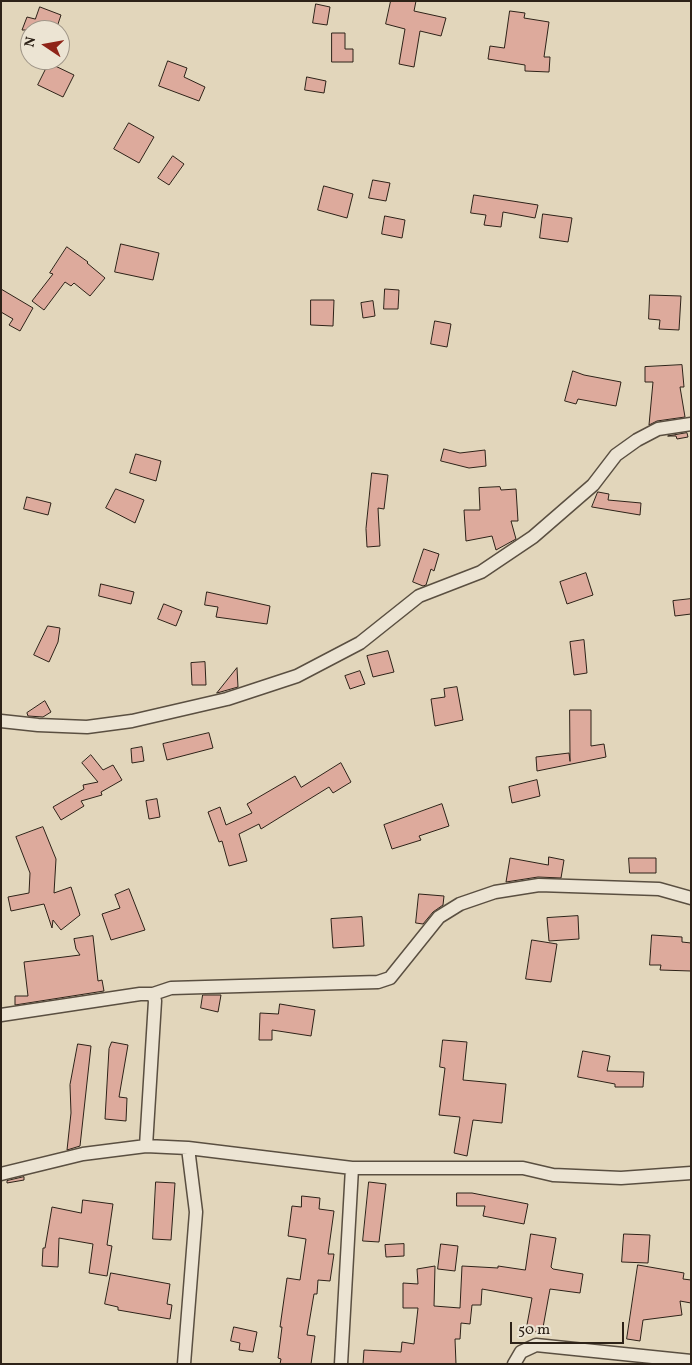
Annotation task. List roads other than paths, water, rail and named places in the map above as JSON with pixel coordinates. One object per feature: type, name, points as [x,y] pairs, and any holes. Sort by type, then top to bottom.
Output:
[{"type":"street","points":[[1,721],[87,727],[132,721],[227,699],[297,676],[360,643],[419,596],[480,572],[533,537],[592,484],[616,456],[637,440],[658,429],[691,424]]},
{"type":"street","points":[[1,1015],[140,994],[152,994],[171,988],[378,982],[390,978],[439,917],[460,904],[495,892],[539,885],[659,889],[691,898]]},
{"type":"street","points":[[146,1146],[155,1001],[152,994]]},
{"type":"street","points":[[1,1174],[83,1154],[146,1146],[188,1148],[352,1168],[523,1168],[553,1175],[621,1178],[691,1173]]},
{"type":"street","points":[[184,1364],[196,1212],[188,1148]]},
{"type":"street","points":[[341,1364],[352,1168]]},
{"type":"street","points":[[514,1364],[521,1352],[536,1345],[691,1361]]}]
